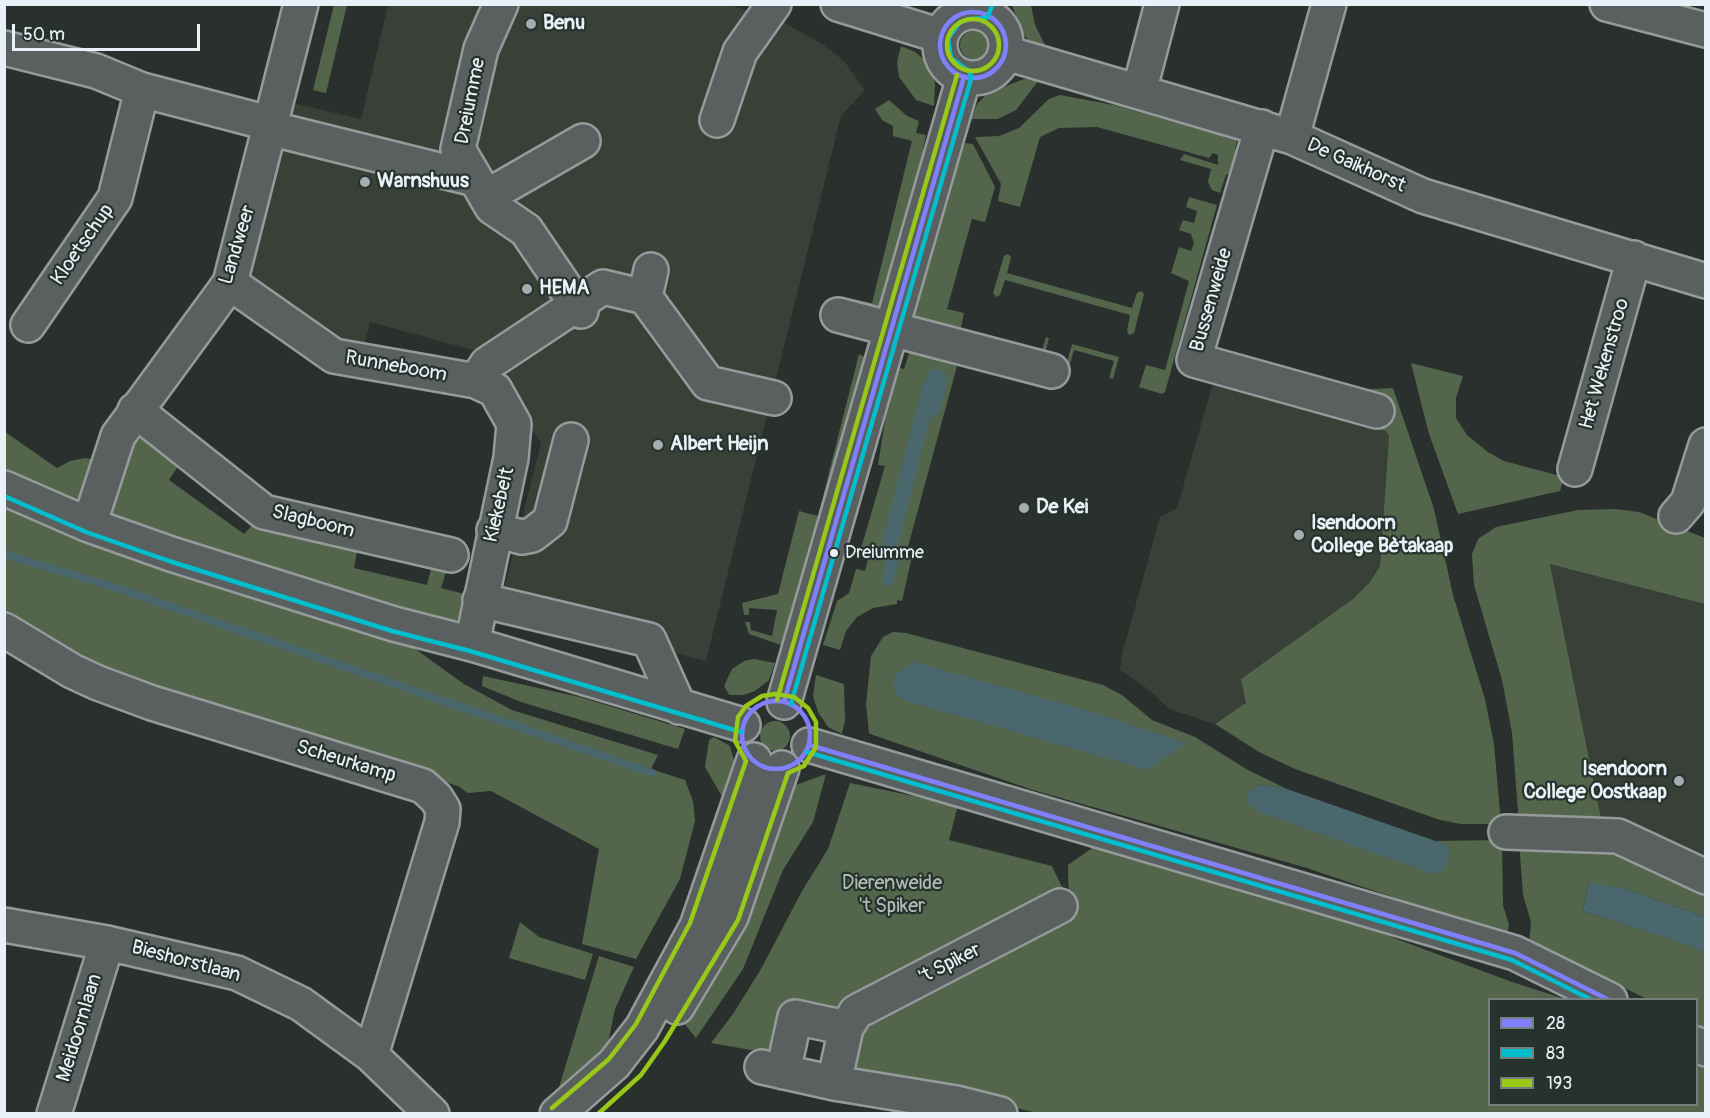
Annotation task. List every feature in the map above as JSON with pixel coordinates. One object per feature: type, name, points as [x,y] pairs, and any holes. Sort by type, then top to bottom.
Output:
[{"type":"street","name":"Landweer","points":[[89,525],[118,435],[230,283],[301,4]]},
{"type":"street","name":"Dreiumme","points":[[501,4],[481,49],[458,149],[492,207],[526,230],[572,310]]},
{"type":"street","points":[[717,120],[741,52],[774,4]]},
{"type":"street","points":[[838,4],[941,36]]},
{"type":"street","points":[[1139,92],[1162,4]]},
{"type":"street","points":[[1277,132],[1329,4]]},
{"type":"street","points":[[1607,4],[1706,30]]},
{"type":"street","points":[[984,8],[1003,28],[1006,36],[1006,53],[997,68],[990,74],[982,77],[964,76],[949,68],[944,61],[940,44],[941,36],[954,17],[984,8]]},
{"type":"street","points":[[4,48],[96,71],[142,90],[272,124],[281,131],[480,188],[583,141]]},
{"type":"street","name":"De Gaikhorst","points":[[1006,53],[1277,132],[1423,196],[1706,281]]},
{"type":"street","points":[[784,702],[964,76]]},
{"type":"street","name":"Kloetschup","points":[[28,325],[115,198],[142,90]]},
{"type":"street","name":"Bussenweide","points":[[1277,132],[1194,360],[1377,411]]},
{"type":"street","name":"Het Wekenstroo","points":[[1575,470],[1634,258]]},
{"type":"street","name":"Runneboom","points":[[230,283],[334,356],[476,381]]},
{"type":"street","points":[[476,381],[487,364],[603,288],[648,284],[708,383],[774,399]]},
{"type":"street","points":[[838,315],[1053,371]]},
{"type":"street","name":"Kiekebelt","points":[[472,644],[494,530],[511,458],[514,424],[495,390],[476,381]]},
{"type":"street","name":"Slagboom","points":[[135,410],[264,512],[451,555]]},
{"type":"street","points":[[494,530],[522,537],[532,535],[550,520],[571,440]]},
{"type":"street","points":[[1676,516],[1688,502],[1706,446]]},
{"type":"street","points":[[4,488],[89,525],[171,554],[354,612],[472,644],[743,725]]},
{"type":"street","points":[[480,600],[649,640],[679,707]]},
{"type":"street","name":"Scheurkamp","points":[[4,630],[72,671],[98,683],[152,703],[423,786],[436,798],[443,809],[442,822],[371,1055]]},
{"type":"street","points":[[774,701],[784,702],[797,708],[806,718],[810,731],[809,745],[799,760],[768,764],[744,748],[743,725],[751,711],[759,705],[774,701]]},
{"type":"street","points":[[809,745],[1515,952],[1608,998]]},
{"type":"street","points":[[557,1113],[614,1064],[642,1028],[698,926],[768,764]]},
{"type":"street","points":[[586,1113],[635,1070],[659,1038],[731,917],[768,764]]},
{"type":"street","points":[[1506,832],[1618,836],[1706,877]]},
{"type":"street","name":"'t Spiker","points":[[846,1028],[856,1012],[1060,906]]},
{"type":"street","name":"Bieshorstlaan","points":[[4,926],[107,942],[237,973],[301,1004],[371,1055],[432,1113]]},
{"type":"street","name":"Meidoornlaan","points":[[54,1113],[107,942]]},
{"type":"street","points":[[834,1083],[846,1028],[795,1017],[773,1069],[834,1083],[956,1103],[1000,1113]]},
{"type":"shaded area","points":[[388,5],[730,5],[779,20],[822,44],[844,61],[865,90],[841,116],[706,661],[499,610],[541,443],[480,352],[370,322],[363,350],[334,342],[252,281],[251,265],[288,102],[361,119]]},
{"type":"shaded area","points":[[1215,376],[1331,408],[1329,416],[1386,431],[1389,436],[1380,566],[1370,582],[1353,599],[1241,679],[1247,703],[1215,724],[1169,709],[1148,689],[1120,670],[1122,654],[1160,517],[1177,508]]},
{"type":"shaded area","points":[[1550,563],[1705,604],[1705,868],[1603,828]]},
{"type":"green space","points":[[334,5],[347,5],[326,93],[313,90]]},
{"type":"green space","points":[[1012,5],[1031,5],[1035,25],[1047,49],[1030,42],[1023,34]]},
{"type":"green space","points":[[974,31],[984,35],[988,45],[984,55],[974,59],[964,55],[960,45],[964,35]]},
{"type":"green space","points":[[901,46],[915,52],[927,62],[935,82],[934,106],[916,100],[899,77],[897,62]]},
{"type":"green space","points":[[1024,79],[1039,80],[1016,110],[998,119],[971,119],[977,104],[988,93]]},
{"type":"green space","points":[[1060,95],[1114,105],[1237,140],[1235,150],[1244,152],[1239,169],[1226,175],[1220,193],[1212,190],[1208,182],[1211,169],[1180,160],[1184,154],[1218,165],[1218,155],[1213,153],[1209,158],[1097,127],[1059,128],[1040,137],[1020,207],[998,201],[1001,184],[975,137],[999,136],[1019,128],[1049,99]]},
{"type":"green space","points":[[889,100],[907,116],[919,121],[916,133],[926,135],[911,210],[886,302],[875,308],[852,305],[853,299],[872,303],[912,141],[893,136],[893,126],[882,120],[875,109]]},
{"type":"green space","points":[[965,143],[973,144],[995,187],[985,222],[972,219],[947,309],[964,313],[960,332],[1041,354],[1046,337],[1049,338],[1045,354],[1040,358],[915,323],[909,316],[936,223]]},
{"type":"green space","points":[[1189,197],[1217,205],[1165,392],[1162,394],[1139,387],[1146,365],[1165,370],[1189,281],[1171,273],[1179,247],[1191,251],[1194,243],[1191,234],[1179,230],[1183,220],[1194,223],[1197,211],[1186,207]]},
{"type":"green space","points":[[1008,254],[1011,257],[1007,273],[1132,308],[1137,293],[1141,291],[1144,294],[1134,333],[1129,335],[1127,331],[1130,315],[1005,280],[1000,295],[996,297],[993,293],[1004,256]]},
{"type":"green space","points":[[1072,344],[1119,357],[1113,379],[1109,378],[1114,361],[1074,350],[1069,367],[1066,366]]},
{"type":"green space","points":[[910,350],[957,366],[906,554],[912,556],[902,601],[897,600],[897,604],[873,608],[857,617],[846,631],[840,650],[823,645],[837,601],[849,593],[856,569],[865,571],[869,555],[860,552],[885,466],[878,465],[894,366],[904,369]]},
{"type":"green space","points":[[859,354],[870,360],[823,525],[781,645],[749,634],[745,622],[750,622],[751,630],[772,636],[777,610],[749,608],[749,615],[744,615],[742,603],[778,594],[799,511],[818,516]]},
{"type":"green space","points":[[1411,363],[1463,376],[1456,398],[1456,418],[1467,435],[1488,452],[1504,461],[1564,477],[1560,491],[1458,514],[1429,434]]},
{"type":"green space","points":[[1393,388],[1434,509],[1453,595],[1485,699],[1494,744],[1501,824],[1461,824],[1440,820],[1295,769],[1259,752],[1215,724],[1246,703],[1241,679],[1353,599],[1370,582],[1380,566],[1389,436],[1386,431],[1328,416],[1336,391]]},
{"type":"green space","points":[[5,432],[57,468],[70,461],[85,458],[101,461],[89,494],[77,502],[5,471]]},
{"type":"green space","points":[[146,436],[185,456],[169,480],[244,534],[257,520],[358,546],[354,568],[427,585],[432,565],[447,569],[441,588],[472,596],[464,616],[454,621],[353,597],[109,517],[127,456],[135,442]]},
{"type":"green space","points":[[4,503],[198,578],[298,612],[407,643],[464,684],[512,710],[658,755],[651,769],[685,780],[693,801],[695,821],[680,879],[636,959],[582,944],[599,849],[491,791],[468,793],[458,786],[169,699],[58,647],[5,611]]},
{"type":"green space","points":[[1615,509],[1639,512],[1705,538],[1705,604],[1550,564],[1603,828],[1519,824],[1512,733],[1502,680],[1474,585],[1472,554],[1478,539],[1496,527],[1578,510]]},
{"type":"green space","points":[[893,632],[906,633],[1103,685],[1122,695],[1152,720],[1195,737],[1248,770],[1287,789],[1266,785],[1256,786],[1434,841],[1502,840],[1503,905],[1509,925],[1507,936],[1307,868],[1033,790],[873,735],[869,733],[866,704],[871,656],[883,637]]},
{"type":"green space","points":[[754,659],[775,663],[769,680],[755,691],[743,695],[729,695],[724,686],[732,669],[744,661]]},
{"type":"green space","points":[[816,675],[844,684],[845,720],[842,734],[828,727],[818,712],[813,696]]},
{"type":"green space","points":[[483,676],[580,697],[685,729],[678,749],[521,702],[482,686]]},
{"type":"green space","points":[[775,721],[786,725],[790,736],[786,747],[775,751],[764,747],[760,736],[764,725]]},
{"type":"green space","points":[[714,737],[730,746],[735,764],[725,802],[705,767],[709,740]]},
{"type":"green space","points":[[826,774],[813,822],[783,870],[743,969],[696,1038],[683,1022],[737,930],[770,857],[784,804],[793,786]]},
{"type":"green space","name":"Dierenweide 't Spiker","points":[[850,783],[958,805],[949,840],[1052,866],[1064,891],[845,1015],[786,1003],[774,1054],[711,1043],[733,1014],[761,969],[802,891],[828,849]]},
{"type":"green space","points":[[1519,840],[1627,850],[1705,886],[1705,917],[1624,888],[1588,884],[1583,911],[1689,945],[1705,953],[1705,1031],[1698,1027],[1698,998],[1645,998],[1561,957],[1529,945],[1531,922],[1523,895]]},
{"type":"green space","points":[[1095,846],[1365,924],[1394,938],[1562,998],[1488,998],[1488,1106],[1698,1106],[1698,1062],[1705,1066],[1705,1113],[1037,1113],[851,1068],[861,1023],[1069,909],[1068,865]]},
{"type":"green space","points":[[520,922],[539,937],[593,954],[585,980],[509,958]]},
{"type":"green space","points":[[599,956],[634,967],[615,1009],[607,1048],[556,1097]]},
{"type":"water","points":[[931,368],[943,371],[948,378],[939,414],[930,418],[896,553],[899,561],[894,581],[889,587],[883,582],[886,558],[882,541],[923,384]]},
{"type":"water","points":[[914,662],[1096,713],[1186,743],[1148,770],[900,699],[894,690],[894,676]]},
{"type":"water","points":[[1266,785],[1287,789],[1447,845],[1450,850],[1448,863],[1443,871],[1433,874],[1259,812],[1247,803],[1248,793],[1256,786]]},
{"type":"water","points":[[1588,884],[1624,888],[1705,917],[1705,953],[1688,945],[1583,911]]},
{"type":"waterway","points":[[4,554],[123,590],[652,773]]},
{"type":"transit line","name":"83","points":[[791,704],[971,79],[970,72],[951,58],[948,39],[959,23],[969,19],[987,18],[992,6]]},
{"type":"transit line","name":"28","points":[[966,12],[980,12],[992,17],[1001,26],[1006,45],[1004,58],[997,69],[980,78],[966,78],[954,73],[945,64],[940,52],[940,38],[945,26],[954,17],[966,12]]},
{"type":"transit line","name":"193","points":[[973,19],[987,23],[995,31],[999,45],[995,59],[987,67],[973,71],[959,67],[951,59],[947,45],[951,31],[959,23],[973,19]]},
{"type":"transit line","name":"193","points":[[777,700],[957,75]]},
{"type":"transit line","name":"28","points":[[784,702],[964,77]]},
{"type":"transit line","name":"83","points":[[4,496],[86,532],[169,561],[392,631],[470,651],[741,732]]},
{"type":"transit line","name":"193","points":[[552,1108],[609,1059],[636,1024],[690,923],[746,761],[735,741],[738,717],[746,706],[762,696],[775,694],[794,697],[808,708],[816,722],[816,747],[804,766],[788,773],[738,920],[665,1041],[641,1075],[598,1114]]},
{"type":"transit line","name":"28","points":[[776,701],[789,704],[800,711],[807,722],[810,735],[807,748],[800,759],[789,766],[776,769],[763,766],[752,759],[745,748],[742,735],[745,722],[752,711],[763,704],[776,701]]},
{"type":"transit line","name":"28","points":[[809,745],[1515,953],[1605,998]]},
{"type":"transit line","name":"83","points":[[807,752],[1512,960],[1588,998]]},
{"type":"place","name":"Benu","points":[[531,24]]},
{"type":"place","name":"Warnshuus","points":[[365,182]]},
{"type":"place","name":"HEMA","points":[[527,289]]},
{"type":"place","name":"Albert Heijn","points":[[658,445]]},
{"type":"place","name":"De Kei","points":[[1024,508]]},
{"type":"place","name":"Isendoorn College Bètakaap","points":[[1299,535]]},
{"type":"place","name":"Dreiumme","points":[[834,553]]},
{"type":"place","name":"Isendoorn College Oostkaap","points":[[1679,781]]}]
